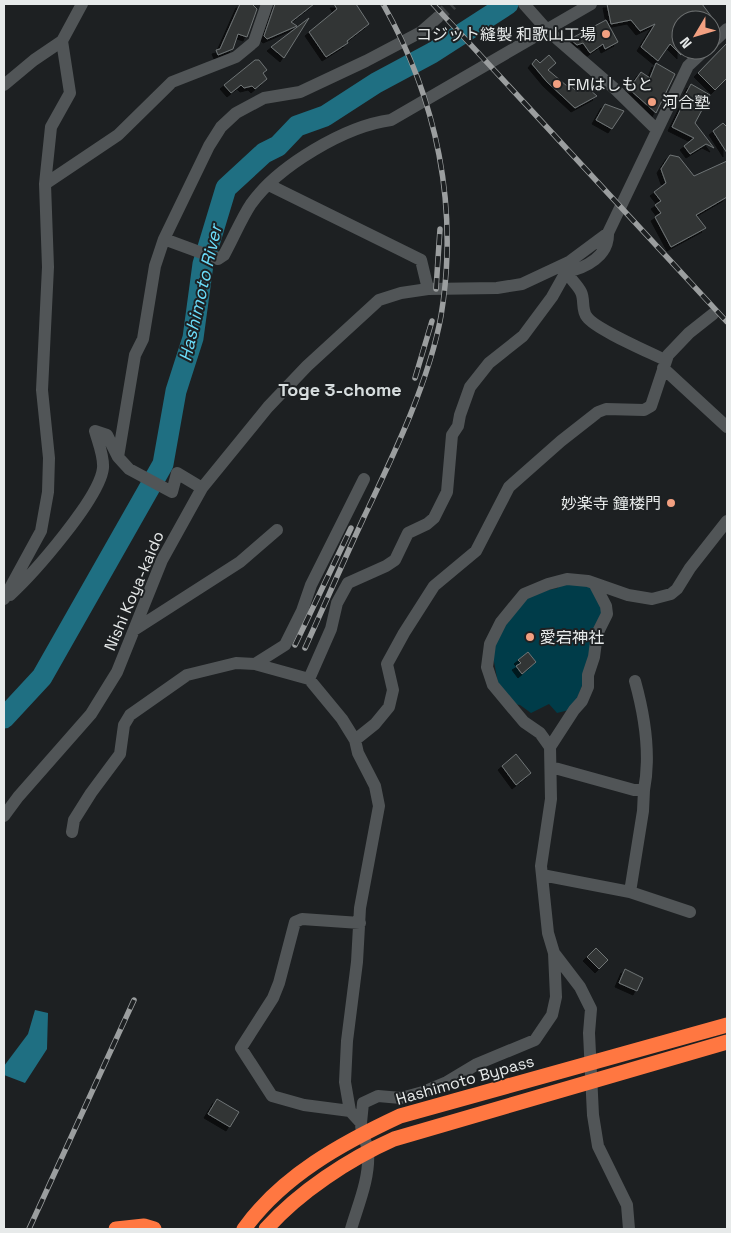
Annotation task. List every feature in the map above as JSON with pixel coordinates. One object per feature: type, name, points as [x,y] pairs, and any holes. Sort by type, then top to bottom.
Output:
[{"type":"highway","name":"Hashimoto Bypass","points":[[244,1229],[254,1215],[304,1169],[361,1129],[409,1113],[727,1025]]},
{"type":"highway","points":[[266,1229],[315,1186],[368,1150],[394,1138],[727,1042]]},
{"type":"highway","points":[[116,1229],[144,1226],[154,1229]]},
{"type":"street","points":[[6,82],[62,41],[82,4]]},
{"type":"street","points":[[45,184],[118,135],[172,82],[236,57],[254,42],[267,4]]},
{"type":"street","points":[[524,4],[548,31],[615,89],[656,130]]},
{"type":"street","points":[[164,239],[218,259],[224,255],[252,204],[280,173],[328,142],[368,124],[391,120],[548,31],[591,4]]},
{"type":"street","points":[[118,457],[135,355],[143,339],[155,266],[164,239],[209,146],[221,127],[236,113],[264,98],[300,92],[366,61],[421,32],[437,18]]},
{"type":"street","points":[[4,600],[41,531],[48,492],[49,458],[42,390],[48,267],[45,184],[52,127],[70,93],[62,41]]},
{"type":"street","name":"Nishi Koya-kaido","points":[[4,816],[18,797],[91,714],[117,672],[162,560],[202,488],[268,407],[307,366],[379,300],[401,293],[428,289],[498,288],[522,284],[566,267],[608,234],[637,176],[656,130],[670,108],[688,66],[694,60]]},
{"type":"street","points":[[269,184],[421,260],[428,289]]},
{"type":"street","points":[[566,267],[583,296],[583,312],[588,319],[598,327],[664,364],[727,426]]},
{"type":"street","points":[[309,679],[331,629],[336,603],[348,583],[395,560],[408,533],[427,524],[434,518],[447,492],[452,434],[458,426],[470,387],[489,363],[523,336],[552,297],[566,267]]},
{"type":"street","points":[[355,740],[375,724],[388,707],[393,690],[388,664],[404,633],[434,586],[476,550],[509,487],[561,441],[598,412],[606,409],[644,410],[651,406],[664,364],[689,333],[713,314]]},
{"type":"street","points":[[4,600],[40,565],[90,498],[101,478],[103,467],[95,431],[108,435],[118,457],[129,469],[172,492],[177,473],[202,488]]},
{"type":"street","points":[[255,664],[285,645],[302,611],[311,585],[364,479]]},
{"type":"street","points":[[550,747],[493,685],[487,667],[490,644],[501,622],[524,594],[567,579],[588,581],[628,595],[652,599],[662,598],[677,589],[727,521]]},
{"type":"street","points":[[134,630],[240,562],[277,530]]},
{"type":"street","points":[[361,1129],[363,1102],[378,1096],[401,1098],[423,1092],[447,1082],[477,1064],[535,1040],[552,1015],[556,997],[554,954],[547,925],[541,866],[551,799],[550,747],[571,714],[582,701],[588,687],[588,675],[592,666],[597,634],[607,614],[606,606],[594,583]]},
{"type":"street","points":[[72,832],[74,820],[120,754],[124,725],[130,715],[186,675],[236,663],[255,664],[309,679],[342,720],[355,740],[358,753],[375,786],[379,806],[360,908],[347,1041],[345,1082],[350,1111],[361,1129],[368,1150],[367,1173],[351,1229]]},
{"type":"street","points":[[630,892],[644,811],[644,790],[649,766],[644,720],[634,681]]},
{"type":"street","points":[[551,767],[634,790],[644,790]]},
{"type":"street","points":[[542,875],[630,892],[690,912]]},
{"type":"street","points":[[350,1111],[304,1105],[272,1096],[241,1048],[273,998],[295,922],[302,919],[360,922]]},
{"type":"street","points":[[554,954],[580,987],[591,1009],[589,1033],[593,1115],[598,1146],[627,1205],[629,1229]]},
{"type":"shaded area","points":[[588,581],[604,607],[592,660],[573,709],[557,713],[549,704],[531,713],[520,705],[514,704],[498,683],[491,646],[525,595],[558,588],[558,583]]},
{"type":"shaded area","points":[[35,1010],[48,1013],[47,1049],[25,1083],[4,1075],[4,1066],[28,1034]]},
{"type":"building","points":[[240,4],[252,4],[257,9],[247,37],[238,34],[233,49],[218,55],[216,50],[220,49]]},
{"type":"building","points":[[275,4],[314,4],[291,22],[297,26],[267,39],[264,36]]},
{"type":"building","points":[[334,4],[356,4],[369,24],[347,41],[348,43],[326,57],[309,32],[337,9]]},
{"type":"building","points":[[607,4],[702,4],[706,10],[671,10],[671,45],[658,61],[641,47],[655,24],[640,31],[631,20],[611,24]]},
{"type":"building","points":[[309,18],[284,58],[271,47]]},
{"type":"building","points":[[606,20],[618,42],[605,49],[603,44],[590,53],[583,43],[577,45],[570,39]]},
{"type":"building","points":[[727,43],[727,78],[715,90],[698,73],[711,60],[721,60],[721,49]]},
{"type":"building","points":[[549,55],[556,63],[548,70],[567,86],[568,84],[578,92],[584,85],[597,96],[575,108],[547,82],[532,64],[536,59],[540,63]]},
{"type":"building","points":[[255,60],[259,60],[267,70],[263,73],[267,79],[255,89],[252,86],[244,88],[241,85],[231,93],[224,85]]},
{"type":"building","points":[[656,63],[675,74],[656,113],[629,89],[641,72],[650,78]]},
{"type":"building","points":[[691,84],[710,95],[695,123],[714,148],[706,144],[690,154],[684,146],[694,138],[672,127]]},
{"type":"building","points":[[605,104],[624,111],[612,129],[596,120]]},
{"type":"building","points":[[723,123],[727,127],[727,153],[713,131]]},
{"type":"building","points":[[670,155],[679,157],[694,176],[727,161],[727,197],[696,215],[706,228],[671,247],[655,217],[661,213],[655,205],[661,201],[654,192],[666,183],[661,169]]},
{"type":"building","points":[[528,652],[536,662],[522,674],[516,666],[521,663],[518,660]]},
{"type":"building","points":[[516,754],[531,773],[516,785],[502,766]]},
{"type":"building","points":[[596,948],[608,960],[599,969],[587,957]]},
{"type":"building","points":[[625,969],[643,978],[637,991],[619,983]]},
{"type":"building","points":[[217,1099],[239,1112],[230,1127],[208,1114]]},
{"type":"waterway","name":"Hashimoto River","points":[[4,718],[42,677],[163,464],[176,391],[193,338],[203,264],[226,188],[264,153],[278,146],[297,126],[325,116],[376,83],[432,53],[508,4]]},
{"type":"tunnel","points":[[437,18],[452,4]]},
{"type":"railway","points":[[305,648],[387,469],[419,393],[428,367],[441,316],[446,275],[445,194],[430,116],[402,40],[383,4]]},
{"type":"railway","points":[[433,4],[727,322]]},
{"type":"railway","points":[[436,289],[440,229]]},
{"type":"railway","points":[[415,378],[432,321]]},
{"type":"railway","points":[[295,645],[351,528]]},
{"type":"railway","points":[[29,1229],[134,1000]]},
{"type":"place","name":"コジット縫製 和歌山工場","points":[[606,34]]},
{"type":"place","name":"FMはしもと","points":[[557,84]]},
{"type":"place","name":"河合塾","points":[[652,102]]},
{"type":"place","name":"妙楽寺 鐘楼門","points":[[671,503]]},
{"type":"place","name":"愛宕神社","points":[[530,637]]},
{"type":"district","name":"Toge 3-chome","points":[[340,389]]}]
